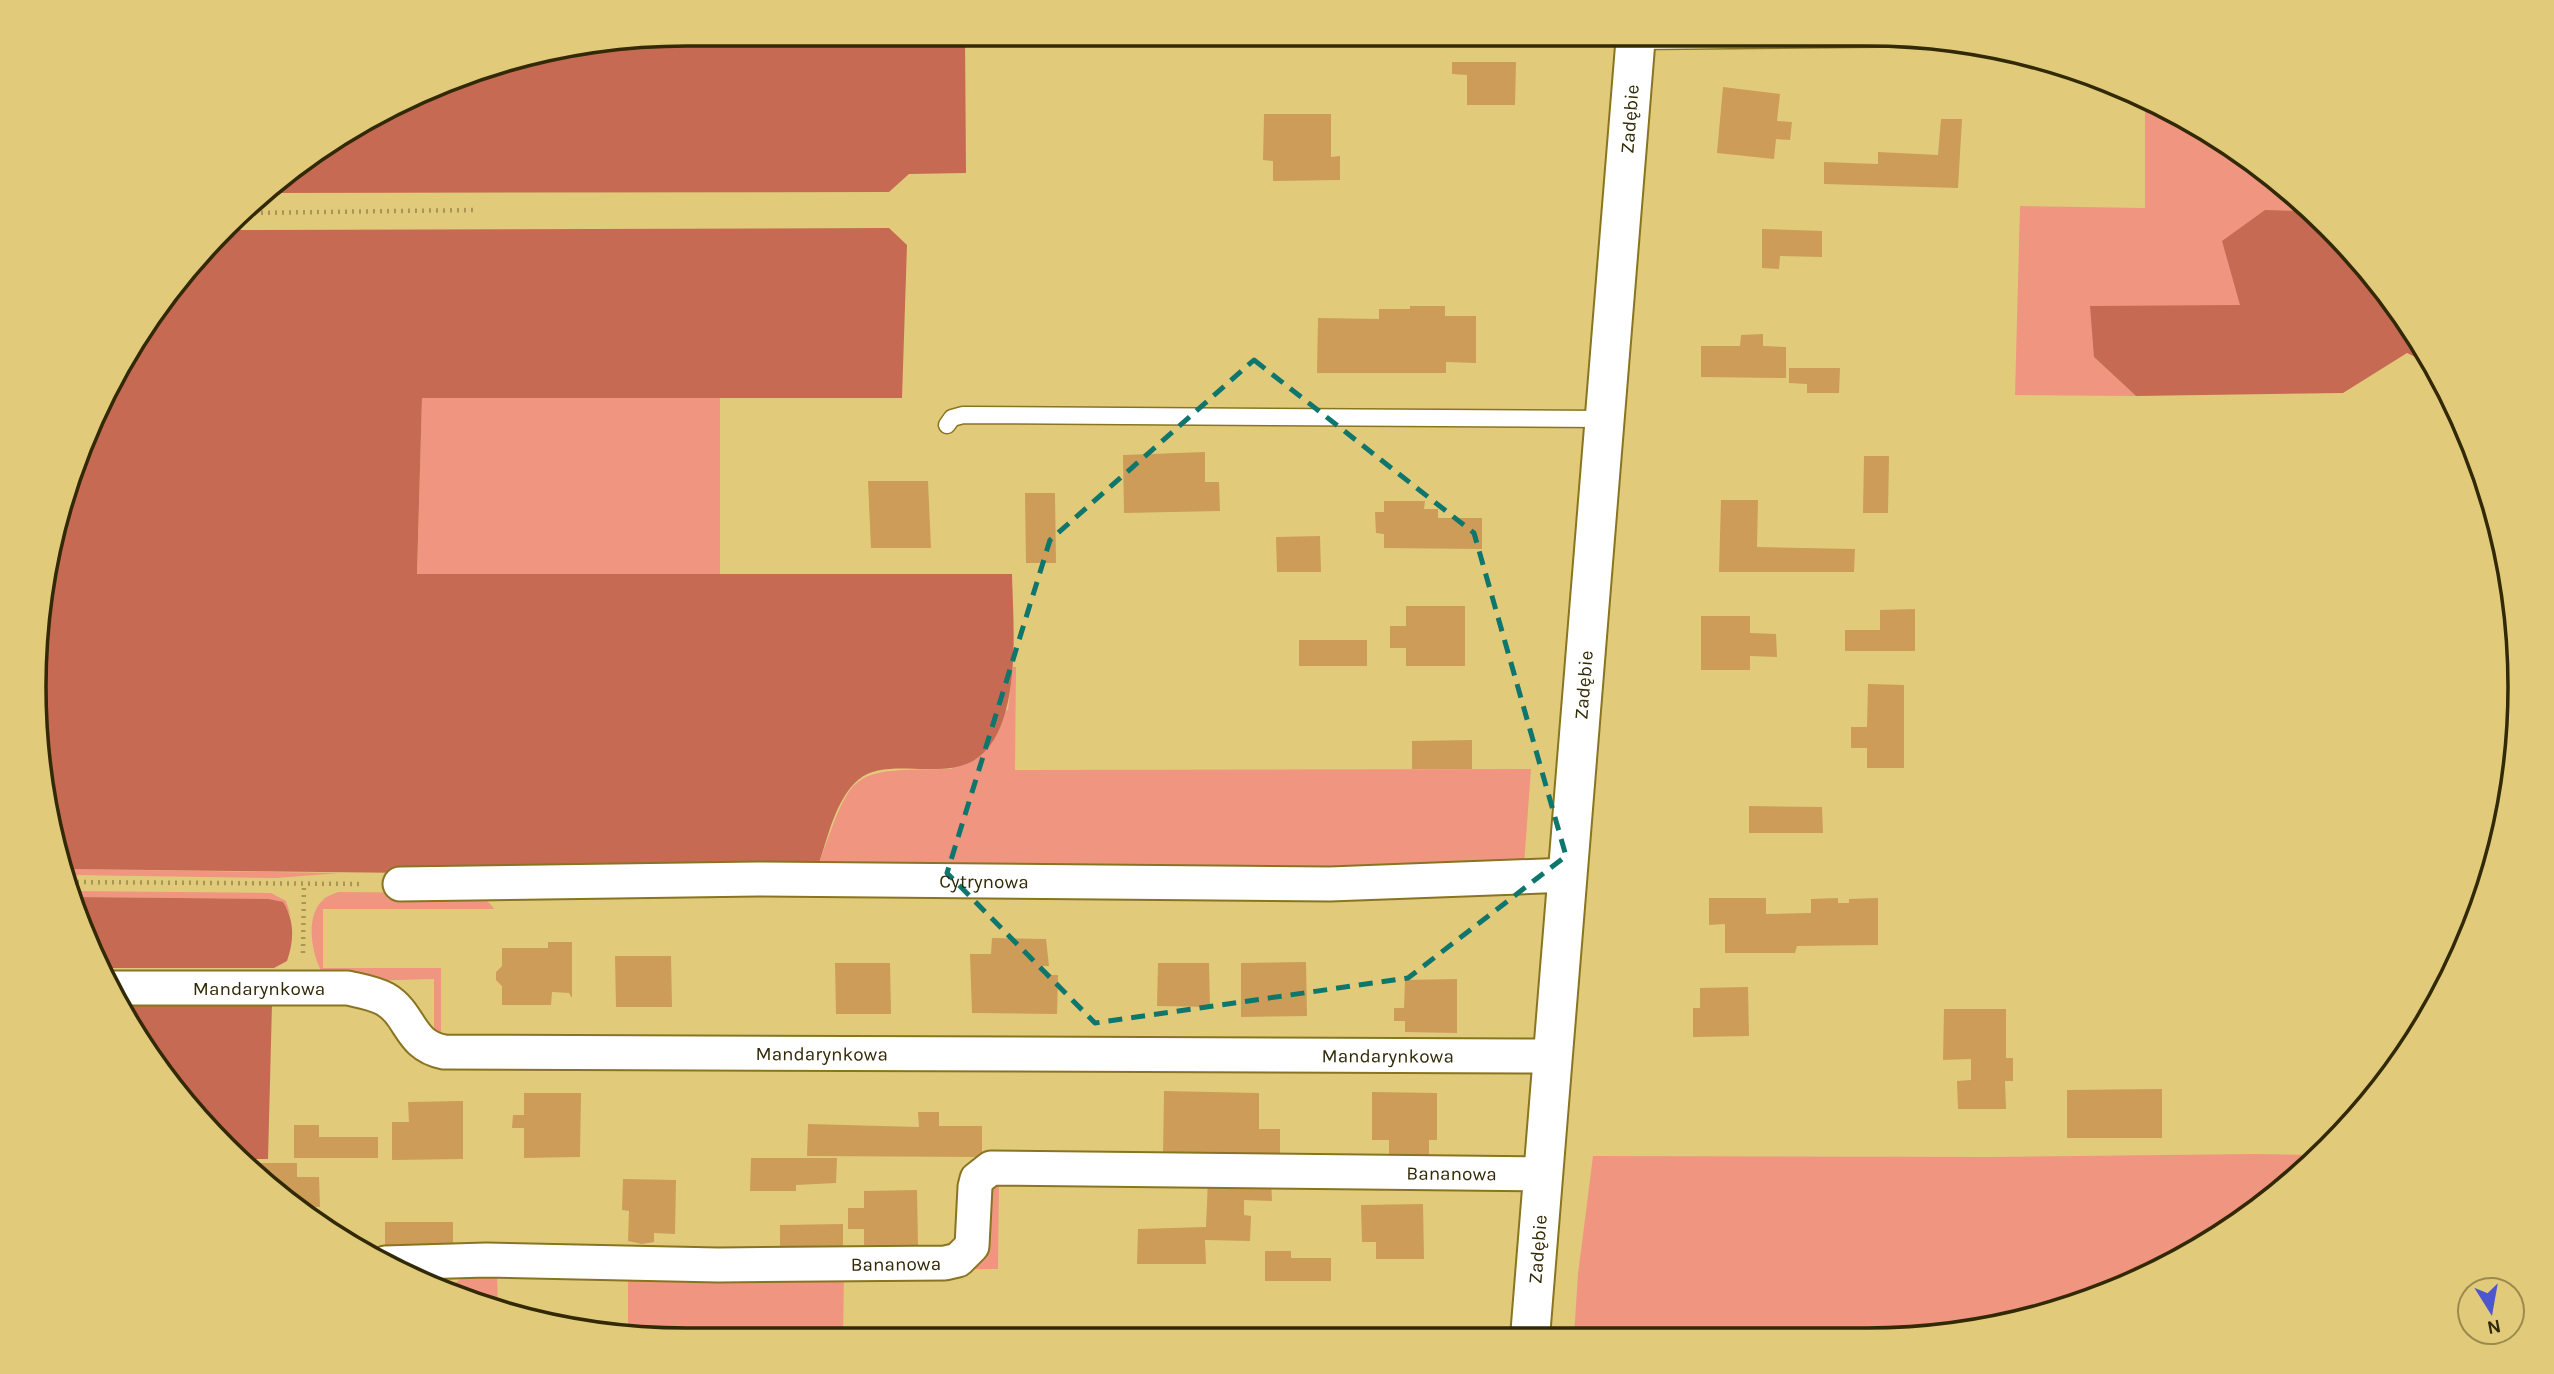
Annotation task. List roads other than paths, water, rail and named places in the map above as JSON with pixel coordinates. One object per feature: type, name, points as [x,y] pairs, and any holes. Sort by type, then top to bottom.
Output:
[{"type":"street","name":"Zadębie","points":[[1531,1328],[1634,46]]},
{"type":"street","name":"Cytrynowa","points":[[400,884],[758,878],[1330,884],[1569,875]]},
{"type":"street","name":"Mandarynkowa","points":[[121,988],[348,988],[387,1000],[420,1044],[444,1052],[1554,1056]]},
{"type":"street","name":"Bananowa","points":[[406,1263],[486,1260],[718,1265],[945,1263],[967,1255],[972,1245],[977,1179],[992,1168],[1544,1174]]},
{"type":"lane","points":[[947,425],[951,418],[963,415],[1604,419]]}]
